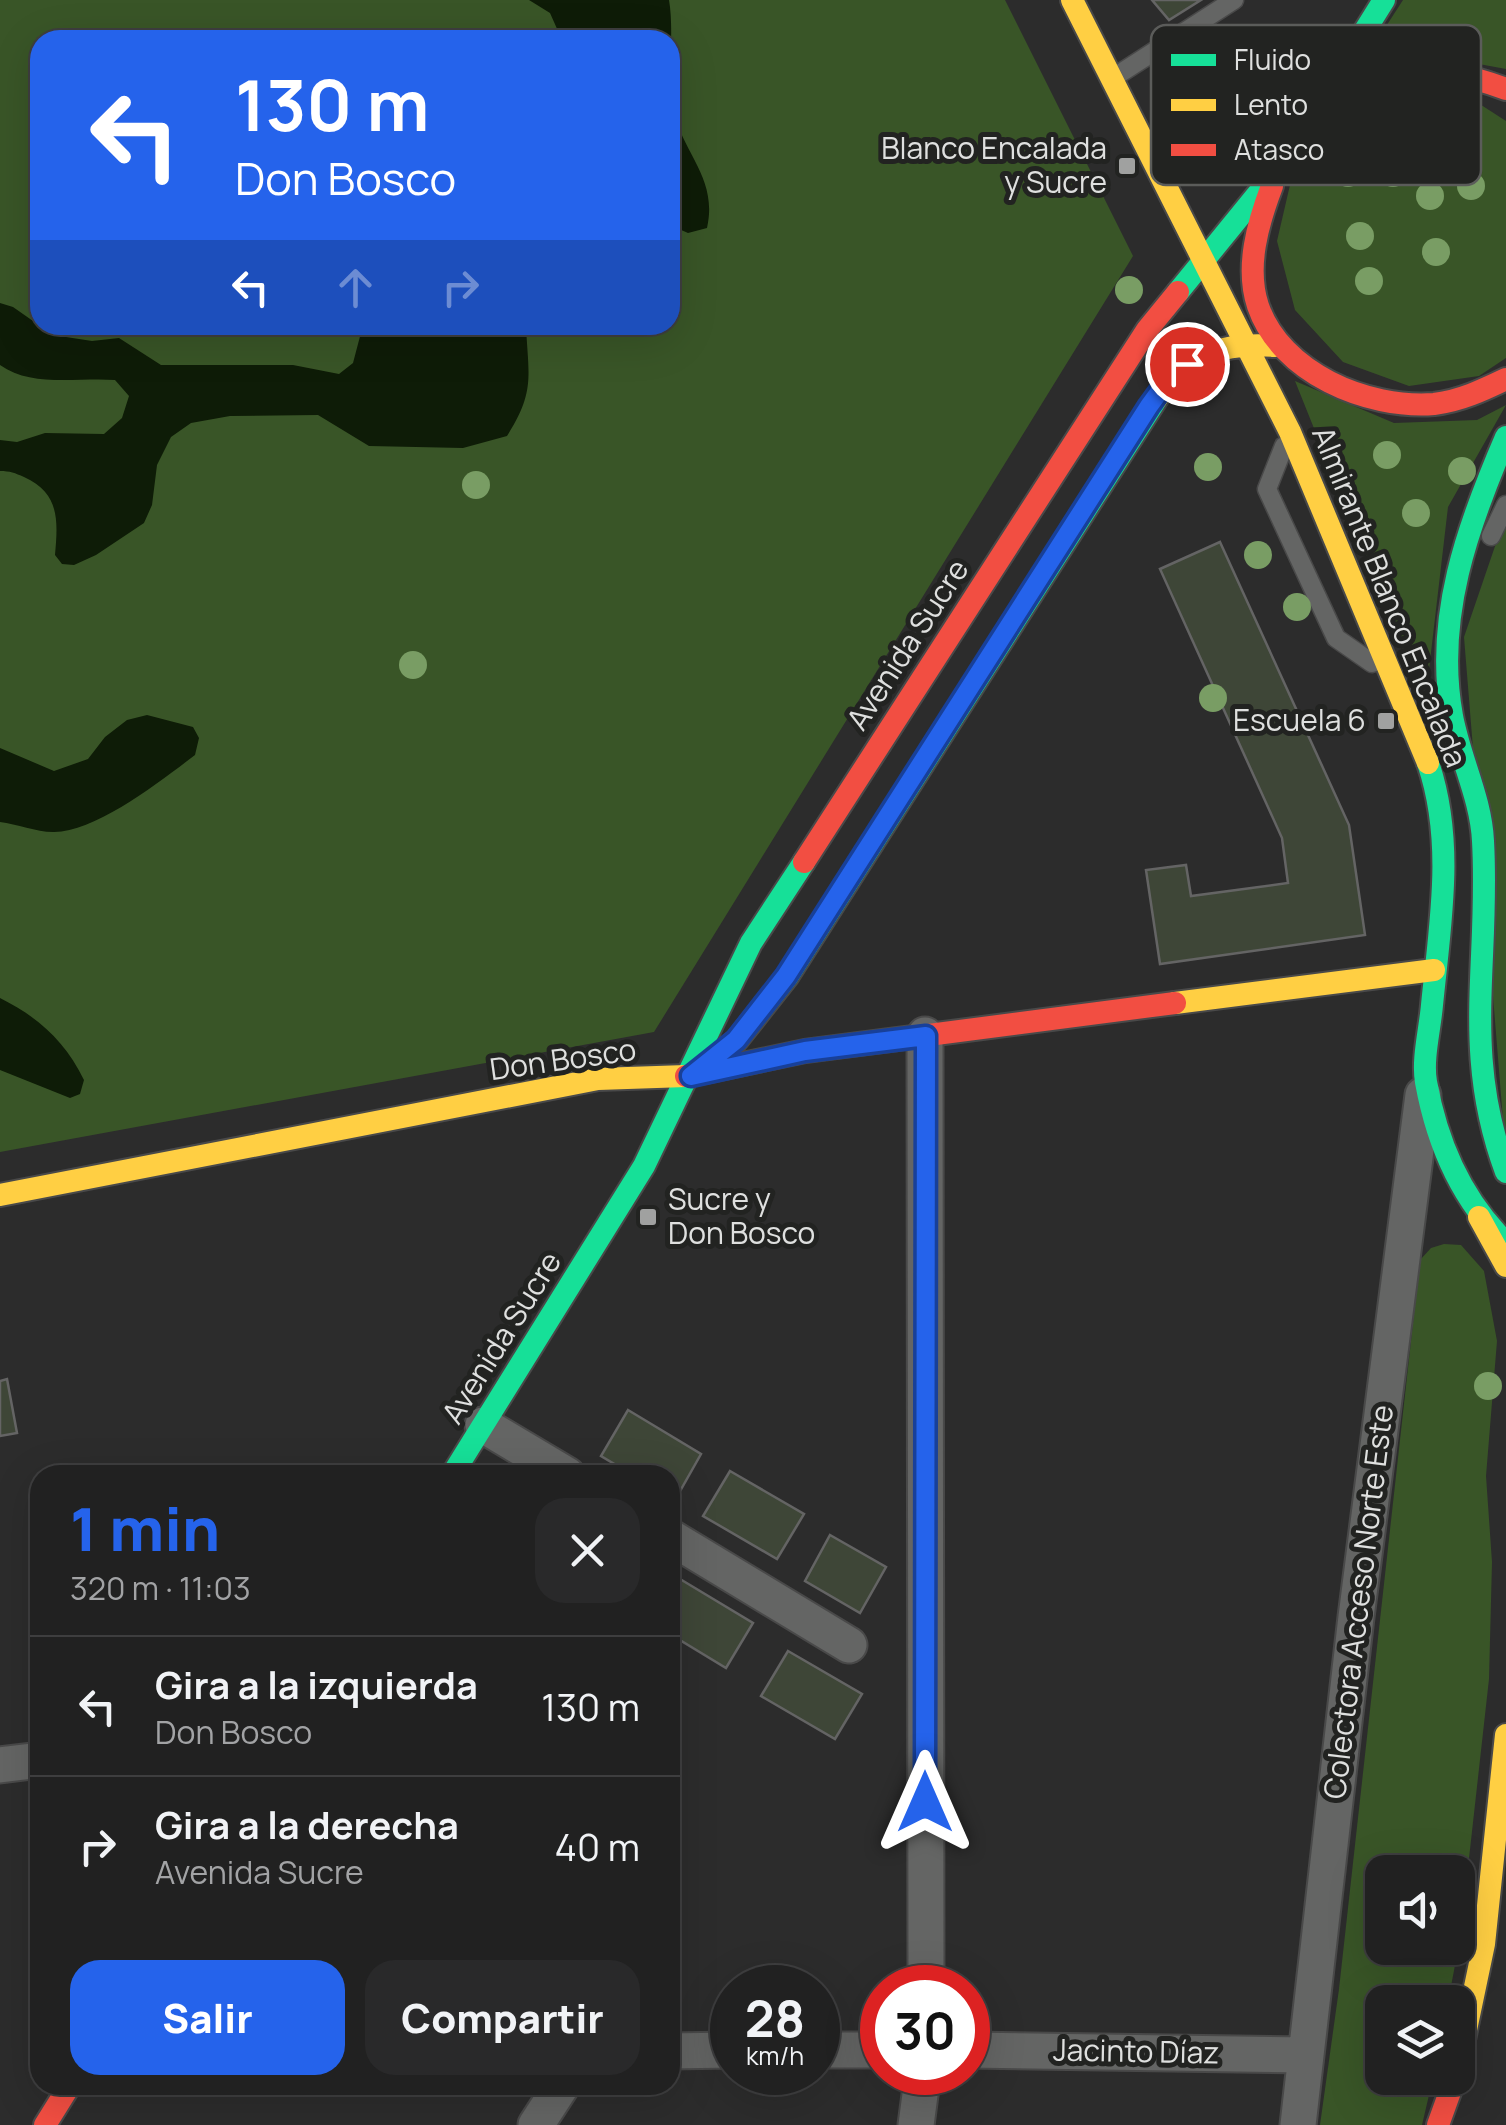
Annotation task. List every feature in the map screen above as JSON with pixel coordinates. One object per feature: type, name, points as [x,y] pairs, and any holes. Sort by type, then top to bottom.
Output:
[{"type":"main road","name":"Almirante Blanco Encalada","points":[[1072,0],[1151,157]]},
{"type":"main road","points":[[1369,25],[1384,0]]},
{"type":"main road","points":[[1481,78],[1506,89]]},
{"type":"main road","name":"Almirante Blanco Encalada","points":[[1165,185],[1203,262],[1263,345],[1290,432],[1430,767],[1444,825],[1446,868],[1425,1079],[1456,1180],[1479,1217],[1506,1244]]},
{"type":"main road","name":"Avenida Sucre","points":[[458,1465],[644,1166],[691,1076],[752,943],[1147,330],[1266,185]]},
{"type":"main road","points":[[1274,185],[1256,238],[1263,345],[1344,388],[1382,401],[1430,404],[1478,394],[1506,379]]},
{"type":"main road","name":"Avenida Sucre","points":[[691,1076],[736,1040],[786,976],[1173,373],[1217,348],[1263,345]]},
{"type":"main road","name":"Almirante Blanco Encalada","points":[[1506,436],[1464,536],[1448,627],[1450,702],[1479,802],[1484,843],[1476,1057],[1486,1116],[1506,1172]]},
{"type":"main road","name":"Don Bosco","points":[[0,1194],[598,1079],[691,1076],[805,1051],[1434,970]]},
{"type":"main road","points":[[1479,1217],[1506,1266]]},
{"type":"main road","points":[[1475,1996],[1506,1735]]},
{"type":"main road","points":[[45,2125],[64,2095]]},
{"type":"main road","points":[[1438,2125],[1449,2095]]},
{"type":"street","points":[[926,1036],[926,1965]]},
{"type":"street","name":"Colectora Acceso Norte Este","points":[[1298,2125],[1425,1079]]},
{"type":"street","points":[[483,1425],[550,1465]]},
{"type":"street","points":[[680,1543],[849,1644]]},
{"type":"street","points":[[0,1765],[30,1761]]},
{"type":"street","points":[[680,2050],[710,2050]]},
{"type":"street","name":"Jacinto Díaz","points":[[990,2050],[1305,2054]]},
{"type":"street","points":[[536,2125],[556,2095]]},
{"type":"street","points":[[916,2125],[920,2095]]},
{"type":"lane","points":[[1195,25],[1234,0]]},
{"type":"lane","points":[[1112,78],[1151,53]]},
{"type":"lane","points":[[1290,432],[1268,490],[1336,638],[1396,680]]},
{"type":"lane","points":[[1448,627],[1506,505]]},
{"type":"green space","points":[[0,0],[1005,0],[1133,256],[654,1032],[0,1152]]},
{"type":"green space","points":[[1403,0],[1506,0],[1506,69],[1481,64],[1481,25],[1387,25]]},
{"type":"green space","points":[[1481,105],[1506,121],[1506,358],[1479,376],[1409,386],[1343,362],[1295,310],[1277,241],[1290,185],[1481,185]]},
{"type":"green space","points":[[1295,381],[1394,423],[1477,420],[1506,405],[1448,507],[1428,678],[1421,695]]},
{"type":"green space","points":[[1506,514],[1506,1157],[1464,637]]},
{"type":"green space","points":[[1461,1245],[1484,1271],[1497,1341],[1486,1476],[1492,1562],[1489,1679],[1469,1855],[1365,1855],[1365,1965],[1455,1965],[1451,1985],[1365,1985],[1365,2095],[1429,2095],[1422,2125],[1320,2125],[1339,1989],[1420,1260],[1431,1248]]},
{"type":"shaded area","points":[[529,0],[669,0],[671,28],[558,30],[550,13]]},
{"type":"shaded area","points":[[680,130],[708,195],[707,228],[688,233],[680,229]]},
{"type":"shaded area","points":[[0,303],[30,319],[30,335],[92,341],[119,338],[161,365],[293,365],[339,374],[353,363],[360,335],[527,335],[529,370],[522,407],[507,436],[463,448],[369,446],[318,415],[230,416],[191,423],[171,437],[157,465],[152,505],[144,523],[74,565],[62,564],[55,555],[56,520],[44,491],[15,473],[0,471],[0,440],[17,442],[45,433],[104,434],[122,418],[129,396],[115,380],[41,379],[0,365]]},
{"type":"shaded area","points":[[147,715],[193,727],[199,738],[195,755],[127,803],[88,824],[53,832],[0,822],[0,748],[54,771],[88,759],[105,737],[127,720]]},
{"type":"shaded area","points":[[0,998],[26,1013],[59,1042],[84,1080],[80,1094],[70,1098],[0,1070]]},
{"type":"building","points":[[1152,0],[1201,0],[1169,20]]},
{"type":"building","points":[[1220,542],[1349,825],[1365,935],[1160,964],[1146,870],[1186,865],[1191,896],[1288,883],[1282,838],[1160,569]]},
{"type":"building","points":[[7,1379],[17,1433],[0,1436],[0,1381]]},
{"type":"building","points":[[628,1410],[701,1454],[680,1491],[680,1465],[616,1465],[601,1456]]},
{"type":"building","points":[[730,1471],[804,1514],[777,1559],[703,1516]]},
{"type":"building","points":[[830,1535],[886,1567],[860,1613],[805,1581]]},
{"type":"building","points":[[680,1579],[753,1623],[726,1668],[680,1640]]},
{"type":"building","points":[[788,1651],[862,1694],[835,1739],[761,1696]]},
{"type":"traffic: fast","points":[[1368,25],[1384,0]]},
{"type":"traffic: fast","points":[[1178,292],[1265,185]]},
{"type":"traffic: fast","points":[[703,1067],[737,1040],[787,977],[1157,398]]},
{"type":"traffic: fast","points":[[1506,437],[1467,538],[1451,608],[1448,643],[1452,716],[1483,841],[1481,1046],[1492,1128],[1506,1172]]},
{"type":"traffic: fast","points":[[1428,763],[1441,823],[1443,883],[1426,1082],[1437,1127],[1454,1169],[1476,1208],[1506,1243]]},
{"type":"traffic: fast","points":[[458,1465],[644,1166],[751,943],[804,862]]},
{"type":"traffic: slow","points":[[1072,0],[1151,157]]},
{"type":"traffic: slow","points":[[1165,185],[1290,432],[1428,763]]},
{"type":"traffic: slow","points":[[1157,398],[1180,371],[1207,354],[1239,346],[1275,346]]},
{"type":"traffic: slow","points":[[1175,1003],[1434,970]]},
{"type":"traffic: slow","points":[[0,1195],[598,1079],[686,1076]]},
{"type":"traffic: slow","points":[[1479,1217],[1506,1266]]},
{"type":"traffic: slow","points":[[1475,1987],[1484,1944],[1506,1735]]},
{"type":"traffic: jam","points":[[1481,81],[1506,89]]},
{"type":"traffic: jam","points":[[1272,186],[1255,245],[1254,291],[1269,330],[1306,368],[1355,393],[1408,404],[1453,400],[1506,379]]},
{"type":"traffic: jam","points":[[804,862],[1147,330],[1178,292]]},
{"type":"traffic: jam","points":[[686,1076],[805,1051],[1175,1003]]},
{"type":"traffic: jam","points":[[45,2125],[64,2095]]},
{"type":"traffic: jam","points":[[1438,2125],[1449,2095]]},
{"type":"place","name":"Blanco Encalada y Sucre","points":[[1127,166]]},
{"type":"place","name":"Escuela 6","points":[[1386,721]]},
{"type":"place","name":"Sucre y Don Bosco","points":[[648,1217]]},
{"type":"route","points":[[925,1802],[926,1036],[805,1051],[691,1076],[736,1040],[786,976],[1149,406],[1173,373],[1187,364]]}]
